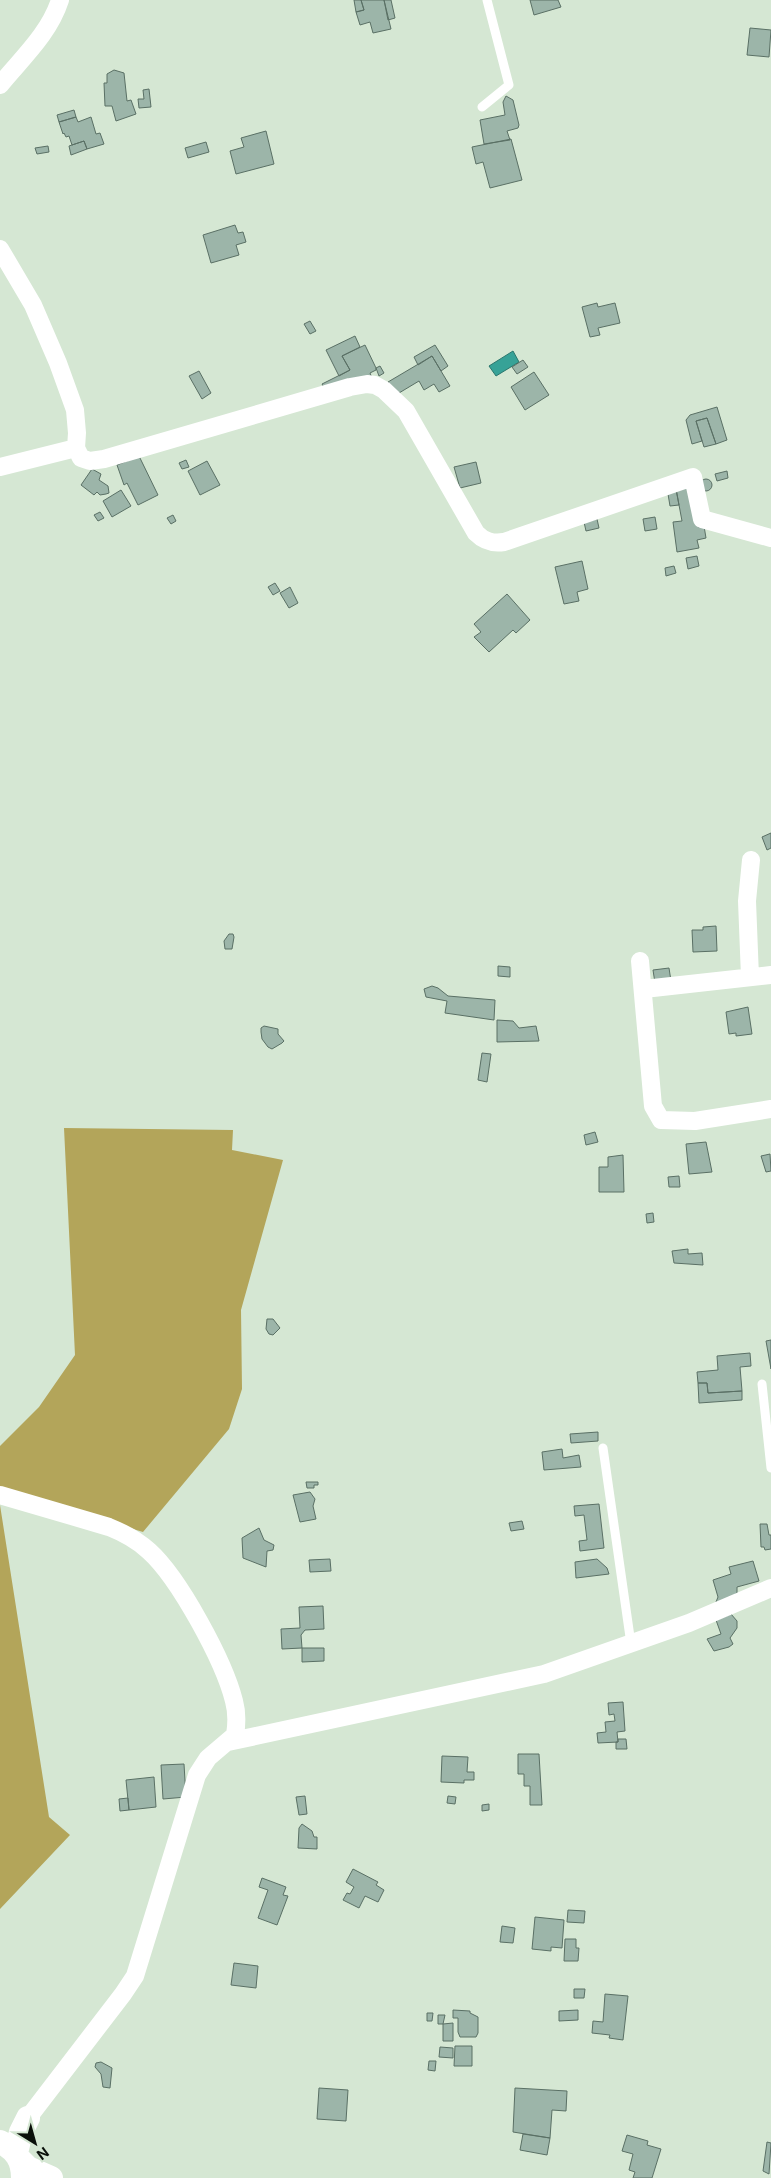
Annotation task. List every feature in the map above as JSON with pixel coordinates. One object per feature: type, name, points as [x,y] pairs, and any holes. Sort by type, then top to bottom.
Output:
[{"type":"street","points":[[0,85],[40,38],[54,18],[60,0]]},
{"type":"street","points":[[0,249],[33,306],[58,363],[75,410],[78,433],[76,448],[81,458],[90,461],[104,459],[350,387],[367,384],[376,385],[406,411],[476,532],[483,540],[498,543],[504,542],[693,477],[702,520],[771,538]]},
{"type":"street","points":[[0,467],[76,448]]},
{"type":"street","points":[[750,977],[746,901],[751,860]]},
{"type":"street","points":[[640,961],[654,1106],[661,1120],[695,1121],[771,1109]]},
{"type":"street","points":[[644,990],[771,975]]},
{"type":"street","points":[[0,1495],[110,1527],[123,1533],[150,1551],[179,1586],[226,1677],[234,1701],[237,1720],[235,1735],[208,1758],[197,1775],[135,1976],[124,1994],[28,2118],[12,2154],[28,2168],[51,2178]]},
{"type":"street","points":[[228,1742],[544,1674],[689,1623],[771,1588]]},
{"type":"lane","points":[[482,107],[509,85],[487,0]]},
{"type":"lane","points":[[762,1384],[771,1468]]},
{"type":"lane","points":[[603,1448],[632,1644]]},
{"type":"shaded area","points":[[64,1128],[233,1130],[232,1150],[283,1160],[241,1310],[242,1389],[229,1429],[143,1532],[0,1489],[0,1446],[39,1407],[75,1355]]},
{"type":"shaded area","points":[[0,1505],[49,1817],[70,1835],[0,1909]]},
{"type":"water","points":[[513,351],[519,362],[496,376],[489,366]]},
{"type":"building","points":[[354,0],[361,0],[364,10],[356,12]]},
{"type":"building","points":[[361,0],[384,0],[391,29],[373,33],[370,22],[360,25],[356,12],[364,10]]},
{"type":"building","points":[[384,0],[391,0],[395,18],[388,20]]},
{"type":"building","points":[[530,0],[558,0],[561,7],[534,15]]},
{"type":"building","points":[[750,28],[771,30],[769,57],[747,55]]},
{"type":"building","points":[[114,70],[124,73],[127,101],[131,100],[136,114],[116,121],[112,106],[105,106],[104,83],[107,83],[107,74]]},
{"type":"building","points":[[149,89],[151,107],[139,108],[138,99],[144,99],[143,90]]},
{"type":"building","points":[[506,96],[513,100],[519,125],[518,128],[507,131],[510,140],[484,144],[480,120],[505,115],[503,102]]},
{"type":"building","points":[[74,110],[76,117],[59,122],[57,115]]},
{"type":"building","points":[[76,117],[78,122],[91,117],[96,134],[100,133],[104,144],[87,149],[84,141],[72,145],[69,136],[66,137],[63,134],[59,122]]},
{"type":"building","points":[[266,131],[274,164],[236,174],[230,151],[244,147],[241,138]]},
{"type":"building","points":[[511,139],[522,180],[490,188],[483,162],[476,164],[472,147]]},
{"type":"building","points":[[84,141],[87,149],[71,155],[69,146]]},
{"type":"building","points":[[206,142],[209,152],[188,158],[185,148]]},
{"type":"building","points":[[48,146],[49,152],[37,154],[35,148]]},
{"type":"building","points":[[235,225],[238,233],[243,232],[246,242],[236,245],[239,255],[211,263],[203,235]]},
{"type":"building","points":[[597,303],[598,307],[615,303],[620,323],[598,328],[600,335],[590,337],[582,307]]},
{"type":"building","points":[[310,321],[316,331],[310,334],[304,324]]},
{"type":"building","points":[[355,336],[360,347],[342,356],[350,370],[339,376],[326,350]]},
{"type":"building","points":[[365,345],[376,368],[376,370],[370,373],[372,378],[327,393],[322,384],[350,370],[342,356]]},
{"type":"building","points":[[435,345],[448,366],[441,371],[432,356],[418,365],[414,357]]},
{"type":"building","points":[[432,356],[450,386],[439,392],[434,384],[424,390],[419,381],[399,393],[388,382]]},
{"type":"building","points":[[523,360],[528,367],[517,374],[512,367]]},
{"type":"building","points":[[380,366],[384,373],[379,376],[376,368]]},
{"type":"building","points":[[199,371],[211,393],[202,399],[189,376]]},
{"type":"building","points":[[534,372],[549,395],[525,410],[511,387]]},
{"type":"building","points":[[717,407],[727,440],[716,444],[707,418],[696,421],[702,441],[692,444],[686,420],[690,415]]},
{"type":"building","points":[[707,418],[716,444],[704,447],[696,421]]},
{"type":"building","points":[[139,456],[158,495],[138,505],[127,483],[124,485],[117,465]]},
{"type":"building","points":[[186,460],[189,467],[182,469],[179,463]]},
{"type":"building","points":[[207,461],[220,485],[200,495],[188,471]]},
{"type":"building","points":[[476,462],[481,483],[460,488],[454,467]]},
{"type":"building","points":[[92,469],[101,474],[99,480],[108,486],[109,493],[100,495],[97,492],[94,495],[81,485]]},
{"type":"building","points":[[727,471],[728,478],[717,481],[715,474]]},
{"type":"building","points":[[708,479],[711,480],[711,490],[704,491],[701,490],[700,483],[701,480]]},
{"type":"building","points":[[692,485],[698,527],[704,526],[706,538],[697,540],[699,548],[677,552],[673,522],[682,521],[676,489]]},
{"type":"building","points":[[676,489],[679,505],[670,506],[668,494]]},
{"type":"building","points":[[121,490],[131,506],[112,517],[103,501]]},
{"type":"building","points":[[100,512],[104,518],[98,521],[94,515]]},
{"type":"building","points":[[173,515],[176,521],[171,524],[167,518]]},
{"type":"building","points":[[655,517],[657,529],[645,531],[643,519]]},
{"type":"building","points":[[597,519],[599,528],[586,531],[584,522]]},
{"type":"building","points":[[697,556],[699,566],[688,569],[686,558]]},
{"type":"building","points":[[582,561],[588,589],[577,592],[579,601],[564,604],[555,567]]},
{"type":"building","points":[[674,566],[676,573],[666,576],[665,568]]},
{"type":"building","points":[[275,583],[280,591],[273,595],[268,587]]},
{"type":"building","points":[[290,587],[298,603],[289,608],[280,593]]},
{"type":"building","points":[[507,594],[530,620],[516,633],[513,630],[489,652],[474,637],[481,632],[474,624]]},
{"type":"building","points":[[771,833],[771,848],[767,850],[762,837]]},
{"type":"building","points":[[716,926],[717,951],[693,952],[692,930],[703,930],[703,927]]},
{"type":"building","points":[[229,934],[233,934],[234,937],[232,949],[225,949],[224,941]]},
{"type":"building","points":[[498,966],[510,967],[510,977],[498,976]]},
{"type":"building","points":[[669,968],[671,981],[655,983],[653,970]]},
{"type":"building","points":[[432,986],[448,996],[495,1000],[494,1020],[445,1013],[447,1001],[426,997],[424,989]]},
{"type":"building","points":[[748,1007],[752,1034],[736,1036],[736,1033],[729,1034],[726,1012]]},
{"type":"building","points":[[497,1020],[513,1021],[519,1028],[536,1026],[539,1041],[497,1042]]},
{"type":"building","points":[[264,1026],[278,1029],[278,1034],[284,1041],[272,1049],[268,1047],[262,1039],[261,1028]]},
{"type":"building","points":[[482,1053],[491,1054],[487,1082],[478,1080]]},
{"type":"building","points":[[595,1132],[598,1142],[586,1145],[584,1135]]},
{"type":"building","points":[[706,1142],[712,1172],[689,1174],[686,1144]]},
{"type":"building","points":[[770,1154],[771,1171],[766,1172],[761,1156]]},
{"type":"building","points":[[623,1155],[624,1192],[599,1192],[599,1167],[608,1167],[608,1157]]},
{"type":"building","points":[[679,1176],[680,1187],[669,1187],[668,1177]]},
{"type":"building","points":[[653,1213],[654,1222],[647,1223],[646,1214]]},
{"type":"building","points":[[688,1249],[688,1254],[702,1253],[703,1265],[674,1263],[672,1251]]},
{"type":"building","points":[[267,1319],[273,1319],[280,1328],[273,1335],[269,1334],[266,1329]]},
{"type":"building","points":[[771,1340],[771,1369],[766,1341]]},
{"type":"building","points":[[750,1353],[751,1366],[740,1367],[742,1391],[708,1393],[707,1383],[698,1383],[697,1372],[718,1370],[717,1356]]},
{"type":"building","points":[[698,1383],[707,1383],[708,1393],[742,1391],[742,1400],[699,1403]]},
{"type":"building","points":[[598,1432],[598,1441],[571,1443],[570,1434]]},
{"type":"building","points":[[562,1449],[563,1458],[579,1455],[581,1467],[544,1470],[542,1452]]},
{"type":"building","points":[[306,1482],[318,1482],[318,1485],[314,1485],[314,1488],[307,1488]]},
{"type":"building","points":[[310,1492],[315,1499],[313,1506],[316,1519],[300,1522],[293,1495]]},
{"type":"building","points":[[599,1504],[604,1548],[580,1551],[579,1541],[587,1540],[584,1515],[575,1516],[574,1506]]},
{"type":"building","points":[[522,1521],[524,1529],[511,1531],[509,1523]]},
{"type":"building","points":[[760,1524],[767,1524],[769,1535],[771,1535],[771,1549],[765,1550],[764,1547],[761,1547]]},
{"type":"building","points":[[259,1528],[264,1540],[274,1545],[273,1550],[267,1551],[266,1567],[243,1558],[242,1538]]},
{"type":"building","points":[[330,1559],[331,1571],[310,1572],[309,1560]]},
{"type":"building","points":[[597,1559],[607,1568],[609,1574],[576,1578],[575,1562]]},
{"type":"building","points":[[753,1561],[759,1581],[737,1587],[737,1593],[720,1606],[716,1602],[718,1597],[713,1580],[731,1574],[729,1567]]},
{"type":"building","points":[[323,1606],[324,1629],[305,1630],[301,1635],[302,1648],[282,1649],[281,1629],[300,1628],[299,1607]]},
{"type":"building","points":[[731,1614],[737,1621],[737,1628],[730,1638],[733,1644],[714,1651],[707,1639],[721,1634],[716,1620]]},
{"type":"building","points":[[302,1648],[324,1648],[324,1661],[302,1662]]},
{"type":"building","points":[[623,1702],[625,1731],[617,1732],[618,1742],[598,1743],[597,1733],[606,1732],[605,1722],[615,1721],[614,1714],[609,1715],[608,1703]]},
{"type":"building","points":[[618,1739],[626,1739],[627,1749],[616,1749]]},
{"type":"building","points":[[518,1754],[539,1754],[542,1805],[530,1805],[530,1786],[524,1786],[524,1774],[518,1774]]},
{"type":"building","points":[[442,1756],[468,1757],[467,1772],[474,1772],[474,1780],[464,1780],[464,1783],[441,1782]]},
{"type":"building","points":[[184,1764],[186,1797],[163,1799],[161,1765]]},
{"type":"building","points":[[154,1777],[156,1807],[129,1810],[126,1780]]},
{"type":"building","points":[[305,1796],[307,1814],[299,1815],[296,1797]]},
{"type":"building","points":[[448,1796],[456,1797],[455,1804],[447,1803]]},
{"type":"building","points":[[128,1798],[129,1810],[120,1811],[119,1799]]},
{"type":"building","points":[[489,1804],[489,1810],[482,1811],[482,1805]]},
{"type":"building","points":[[302,1824],[312,1831],[314,1837],[317,1837],[317,1849],[298,1848],[299,1828]]},
{"type":"building","points":[[353,1869],[378,1882],[376,1885],[384,1890],[378,1902],[365,1896],[359,1908],[343,1900],[354,1887],[346,1882]]},
{"type":"building","points":[[262,1878],[286,1887],[283,1895],[288,1896],[277,1925],[258,1918],[268,1890],[259,1887]]},
{"type":"building","points":[[568,1910],[585,1911],[584,1923],[567,1922]]},
{"type":"building","points":[[535,1917],[564,1920],[562,1948],[551,1947],[551,1951],[532,1949]]},
{"type":"building","points":[[502,1926],[515,1928],[513,1943],[500,1942]]},
{"type":"building","points":[[565,1939],[576,1939],[576,1948],[579,1948],[578,1961],[564,1961]]},
{"type":"building","points":[[234,1963],[258,1966],[256,1988],[231,1985]]},
{"type":"building","points":[[574,1989],[585,1989],[584,1998],[574,1998]]},
{"type":"building","points":[[605,1994],[628,1996],[623,2040],[609,2038],[610,2035],[592,2033],[593,2021],[603,2022]]},
{"type":"building","points":[[453,2010],[470,2011],[470,2013],[478,2017],[478,2033],[476,2037],[460,2037],[458,2018],[453,2018]]},
{"type":"building","points":[[578,2010],[578,2020],[559,2021],[559,2011]]},
{"type":"building","points":[[427,2013],[433,2013],[432,2021],[427,2021]]},
{"type":"building","points":[[438,2015],[445,2015],[443,2024],[438,2024]]},
{"type":"building","points":[[453,2023],[453,2041],[443,2041],[443,2024]]},
{"type":"building","points":[[455,2046],[472,2046],[472,2066],[454,2066]]},
{"type":"building","points":[[440,2047],[453,2048],[453,2058],[439,2057]]},
{"type":"building","points":[[429,2061],[436,2061],[435,2071],[428,2070]]},
{"type":"building","points":[[101,2062],[112,2068],[110,2088],[103,2087],[101,2074],[95,2067],[96,2063]]},
{"type":"building","points":[[319,2088],[348,2090],[346,2121],[317,2119]]},
{"type":"building","points":[[515,2088],[567,2091],[566,2111],[552,2110],[550,2138],[513,2132]]},
{"type":"building","points":[[523,2134],[550,2138],[547,2155],[520,2150]]},
{"type":"building","points":[[627,2135],[648,2141],[647,2145],[661,2149],[652,2178],[633,2178],[635,2172],[629,2170],[633,2154],[622,2151]]},
{"type":"building","points":[[767,2142],[771,2143],[769,2174],[763,2171]]}]
